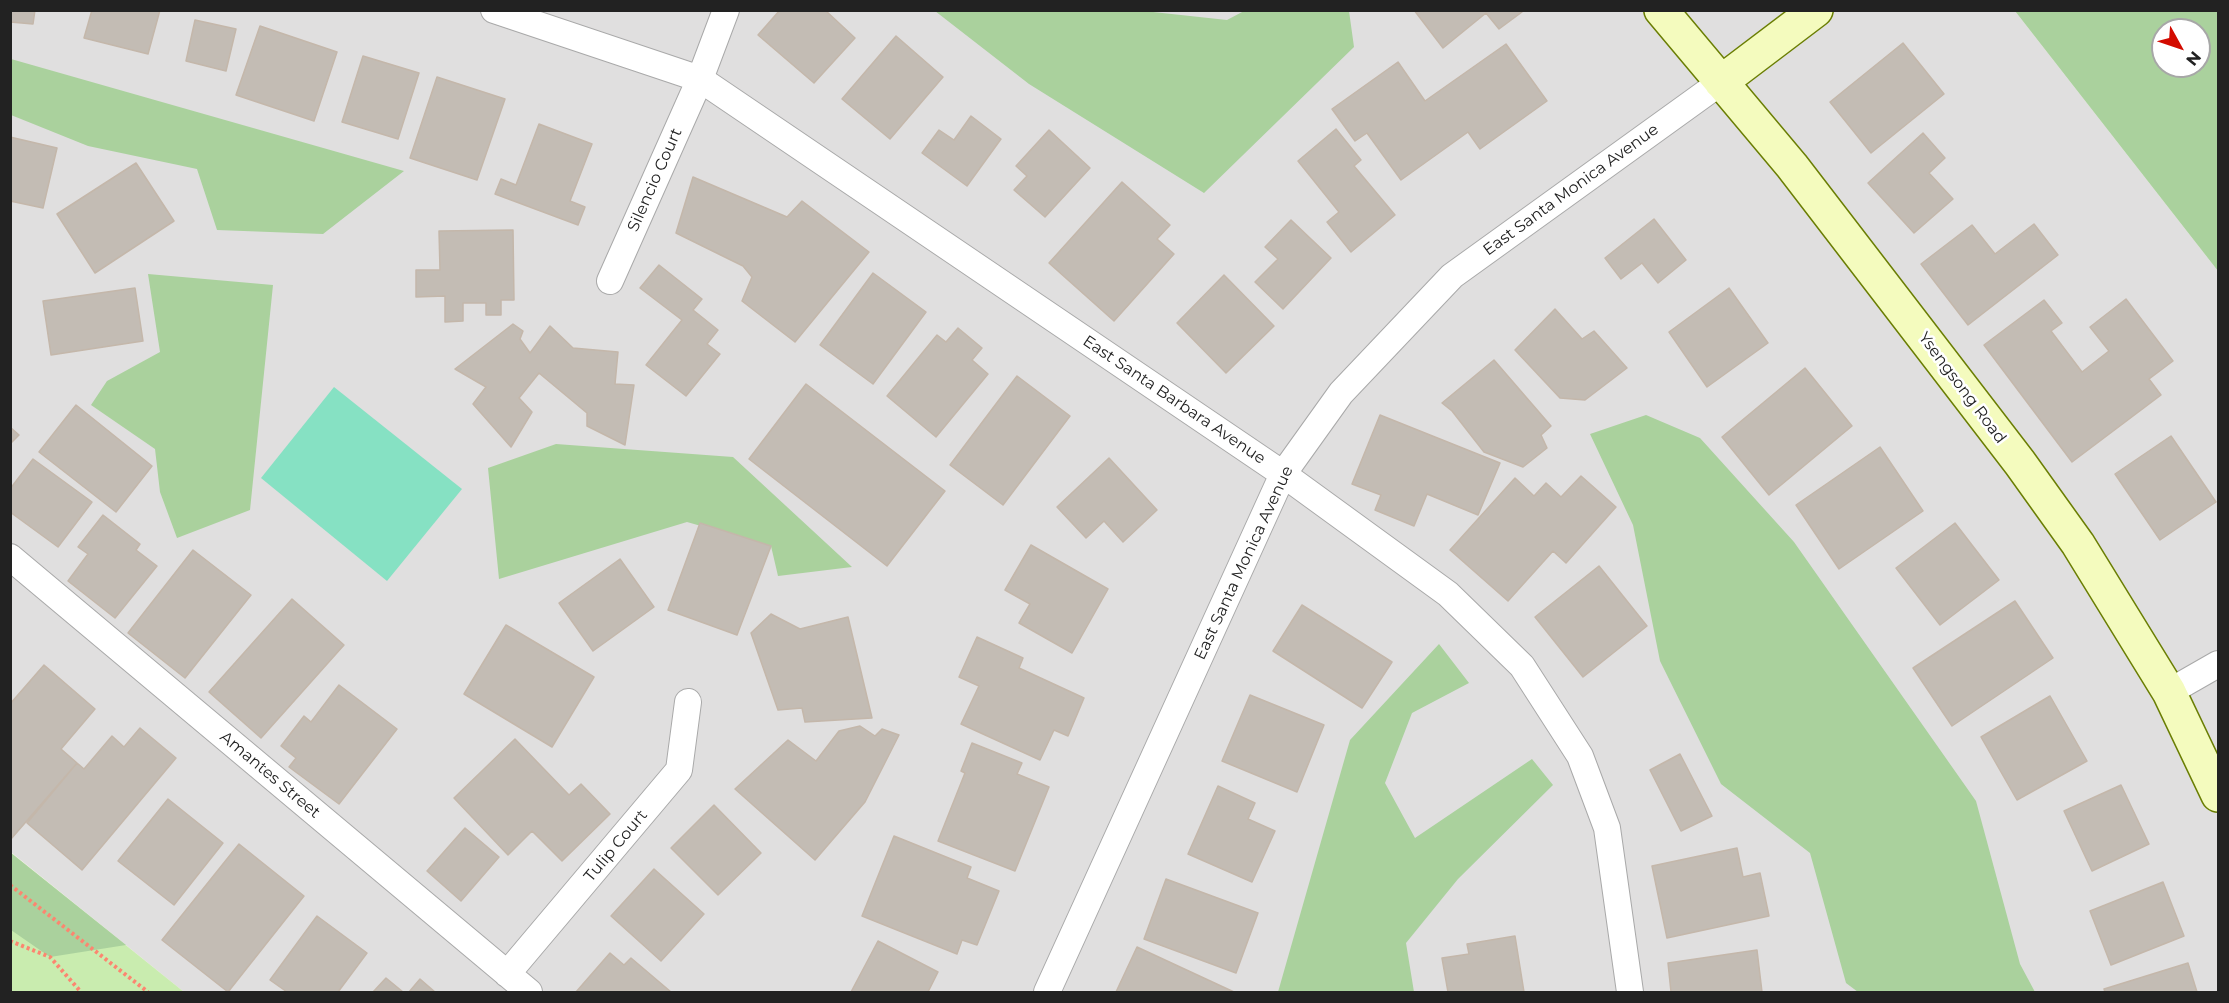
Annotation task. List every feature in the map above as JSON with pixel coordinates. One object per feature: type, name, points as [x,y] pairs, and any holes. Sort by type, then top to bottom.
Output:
[{"type":"main road","name":"Ysengsong Road","points":[[1661,10],[1792,166],[2020,463],[2078,544],[2169,692],[2218,795]]},
{"type":"main road","points":[[1721,82],[1816,10]]},
{"type":"street","name":"East Santa Barbara Avenue","points":[[494,10],[700,79],[1283,474],[1448,594],[1522,666],[1580,756],[1607,828],[1630,993]]},
{"type":"street","name":"Silencio Court","points":[[610,281],[700,79],[726,10]]},
{"type":"street","name":"East Santa Monica Avenue","points":[[1047,993],[1283,474],[1341,393],[1452,276],[1721,82]]},
{"type":"street","name":"Amantes Street","points":[[10,557],[529,993]]},
{"type":"street","points":[[2169,692],[2218,664]]},
{"type":"street","name":"Tulip Court","points":[[507,974],[679,770],[688,702]]},
{"type":"path","points":[[10,885],[148,993]]},
{"type":"path","points":[[10,941],[50,957],[81,993]]},
{"type":"shaded area","points":[[10,11],[2015,11],[2218,271],[2218,992],[184,992],[11,852]]},
{"type":"green space","points":[[935,11],[1144,11],[1227,20],[1244,11],[1349,11],[1354,47],[1204,193],[1029,84]]},
{"type":"green space","points":[[2015,11],[2218,11],[2218,271]]},
{"type":"green space","points":[[11,59],[404,171],[323,234],[217,230],[197,169],[88,146],[11,115]]},
{"type":"green space","points":[[148,274],[273,285],[250,510],[177,538],[160,492],[155,449],[91,405],[107,381],[160,352]]},
{"type":"green space","points":[[334,387],[462,489],[387,581],[261,478]]},
{"type":"green space","points":[[1646,415],[1700,438],[1794,542],[1976,801],[2020,964],[2035,992],[1858,992],[1846,983],[1810,853],[1721,784],[1660,661],[1633,525],[1590,434]]},
{"type":"green space","points":[[556,444],[733,457],[852,567],[778,576],[771,546],[687,522],[499,579],[488,468]]},
{"type":"green space","points":[[1439,644],[1469,683],[1412,713],[1385,783],[1415,838],[1532,759],[1553,785],[1458,879],[1406,943],[1414,992],[1278,992],[1350,740]]},
{"type":"green space","points":[[10,852],[184,992],[11,992]]},
{"type":"green space","points":[[11,853],[126,945],[50,957],[11,930]]},
{"type":"building","points":[[10,10],[35,10],[33,24],[10,22]]},
{"type":"building","points":[[92,10],[160,10],[148,54],[84,38]]},
{"type":"building","points":[[780,10],[825,10],[855,38],[814,83],[758,35]]},
{"type":"building","points":[[1414,10],[1521,10],[1522,12],[1499,29],[1486,13],[1443,48]]},
{"type":"building","points":[[195,20],[236,29],[226,71],[186,61]]},
{"type":"building","points":[[260,26],[337,52],[314,121],[236,95]]},
{"type":"building","points":[[896,36],[943,77],[890,139],[842,99]]},
{"type":"building","points":[[1903,43],[1944,94],[1871,153],[1830,102]]},
{"type":"building","points":[[1506,44],[1547,101],[1480,149],[1468,132],[1401,180],[1367,133],[1355,141],[1332,109],[1398,62],[1425,101]]},
{"type":"building","points":[[363,56],[419,73],[398,139],[342,122]]},
{"type":"building","points":[[437,77],[505,99],[477,180],[410,158]]},
{"type":"building","points":[[971,116],[1001,139],[967,186],[922,153],[939,130],[954,140]]},
{"type":"building","points":[[539,124],[592,144],[570,201],[585,207],[578,225],[495,194],[501,179],[516,185]]},
{"type":"building","points":[[1336,129],[1361,160],[1354,166],[1395,215],[1351,252],[1327,222],[1339,212],[1298,161]]},
{"type":"building","points":[[1049,130],[1090,168],[1045,217],[1014,190],[1027,176],[1016,166]]},
{"type":"building","points":[[1923,133],[1945,158],[1929,173],[1953,199],[1914,233],[1868,183]]},
{"type":"building","points":[[10,137],[57,148],[43,208],[10,201]]},
{"type":"building","points":[[136,163],[174,221],[95,273],[57,214]]},
{"type":"building","points":[[693,177],[787,217],[802,201],[869,252],[795,342],[742,301],[752,277],[743,266],[676,233]]},
{"type":"building","points":[[1122,182],[1170,225],[1157,239],[1174,254],[1114,321],[1049,263]]},
{"type":"building","points":[[1654,219],[1686,260],[1658,283],[1642,263],[1621,279],[1605,258]]},
{"type":"building","points":[[1291,220],[1331,258],[1283,309],[1255,282],[1278,259],[1265,247]]},
{"type":"building","points":[[2034,224],[2058,255],[1968,325],[1921,264],[1972,225],[1995,254]]},
{"type":"building","points":[[513,230],[514,300],[501,300],[501,315],[486,315],[486,303],[463,303],[463,321],[445,322],[445,296],[416,297],[416,270],[440,270],[439,231]]},
{"type":"building","points":[[659,265],[702,299],[693,310],[718,330],[707,344],[720,354],[686,396],[646,365],[682,320],[640,288]]},
{"type":"building","points":[[873,273],[926,312],[873,384],[820,345]]},
{"type":"building","points":[[1224,275],[1274,326],[1226,373],[1177,323]]},
{"type":"building","points":[[135,288],[143,341],[51,355],[43,301]]},
{"type":"building","points":[[1729,288],[1768,343],[1707,387],[1669,332]]},
{"type":"building","points":[[2126,299],[2173,361],[2149,379],[2161,395],[2072,462],[1984,345],[2044,300],[2062,323],[2051,331],[2082,372],[2109,351],[2090,327]]},
{"type":"building","points":[[1555,309],[1582,339],[1594,331],[1627,368],[1585,400],[1560,398],[1515,350]]},
{"type":"building","points":[[513,324],[523,331],[520,339],[530,353],[550,326],[573,348],[618,352],[615,384],[634,385],[625,445],[587,426],[587,413],[539,373],[519,398],[532,412],[511,447],[473,404],[486,387],[455,369]]},
{"type":"building","points":[[958,328],[982,348],[972,360],[988,374],[936,437],[887,396],[937,335],[946,342]]},
{"type":"building","points":[[1494,360],[1551,426],[1541,435],[1547,448],[1523,467],[1484,452],[1452,411],[1442,403]]},
{"type":"building","points":[[1805,368],[1852,426],[1769,495],[1722,437]]},
{"type":"building","points":[[1017,376],[1070,416],[1003,505],[950,465]]},
{"type":"building","points":[[806,384],[945,491],[887,566],[749,459]]},
{"type":"building","points":[[76,405],[152,466],[116,512],[39,452]]},
{"type":"building","points":[[1380,415],[1500,463],[1478,515],[1427,494],[1414,526],[1375,510],[1381,495],[1352,484]]},
{"type":"building","points":[[10,427],[19,435],[10,444]]},
{"type":"building","points":[[2171,436],[2216,502],[2160,540],[2115,474]]},
{"type":"building","points":[[1880,447],[1923,511],[1839,569],[1796,505]]},
{"type":"building","points":[[1109,458],[1157,510],[1123,542],[1104,521],[1086,538],[1057,507]]},
{"type":"building","points":[[33,459],[92,502],[58,547],[10,512],[10,489]]},
{"type":"building","points":[[1581,476],[1616,507],[1566,563],[1553,551],[1508,601],[1450,550],[1515,478],[1534,496],[1546,483],[1561,497]]},
{"type":"building","points":[[103,515],[140,544],[136,550],[157,566],[115,618],[68,581],[88,554],[78,547]]},
{"type":"building","points":[[700,523],[771,546],[737,635],[668,610]]},
{"type":"building","points":[[1955,523],[1999,580],[1940,625],[1896,568]]},
{"type":"building","points":[[1031,545],[1108,589],[1072,653],[1019,623],[1030,604],[1005,590]]},
{"type":"building","points":[[193,550],[251,595],[185,678],[128,633]]},
{"type":"building","points":[[620,559],[654,607],[593,651],[559,603]]},
{"type":"building","points":[[1599,566],[1647,626],[1583,677],[1535,617]]},
{"type":"building","points":[[292,599],[344,645],[261,738],[209,692]]},
{"type":"building","points":[[2015,601],[2053,658],[1952,726],[1913,668]]},
{"type":"building","points":[[1302,605],[1392,662],[1362,708],[1273,651]]},
{"type":"building","points":[[771,614],[800,629],[848,617],[872,718],[805,722],[802,708],[778,710],[751,633]]},
{"type":"building","points":[[506,625],[594,677],[552,747],[464,694]]},
{"type":"building","points":[[977,637],[1023,658],[1019,668],[1084,698],[1068,736],[1054,730],[1040,760],[961,724],[979,686],[959,677]]},
{"type":"building","points":[[44,665],[95,709],[61,749],[77,763],[11,839],[10,704]]},
{"type":"building","points":[[339,685],[397,729],[339,804],[289,767],[296,758],[281,746],[304,716],[311,722]]},
{"type":"building","points":[[1250,695],[1324,725],[1297,792],[1222,761]]},
{"type":"building","points":[[2050,696],[2087,761],[2017,800],[1981,737]]},
{"type":"building","points":[[860,726],[875,736],[882,729],[899,735],[865,802],[815,860],[735,789],[788,740],[816,761],[839,731]]},
{"type":"building","points":[[140,728],[176,758],[82,870],[27,823],[77,763],[84,769],[112,736],[124,747]]},
{"type":"building","points":[[515,739],[569,795],[581,784],[610,814],[562,861],[532,831],[508,855],[454,798]]},
{"type":"building","points":[[972,743],[1022,763],[1017,774],[1049,787],[1015,871],[938,841],[965,773],[961,771]]},
{"type":"building","points":[[1680,754],[1712,816],[1681,831],[1650,770]]},
{"type":"building","points":[[2121,785],[2149,844],[2092,871],[2064,811]]},
{"type":"building","points":[[1218,786],[1255,803],[1248,819],[1275,831],[1252,882],[1188,854]]},
{"type":"building","points":[[168,799],[223,843],[174,905],[118,861]]},
{"type":"building","points":[[714,805],[761,853],[718,895],[671,848]]},
{"type":"building","points":[[465,828],[499,857],[461,901],[427,871]]},
{"type":"building","points":[[894,836],[971,867],[967,878],[999,891],[977,945],[962,940],[957,954],[862,916]]},
{"type":"building","points":[[239,844],[304,896],[228,992],[162,940]]},
{"type":"building","points":[[1737,848],[1743,877],[1760,873],[1769,916],[1667,938],[1652,866]]},
{"type":"building","points":[[654,869],[704,914],[661,961],[611,916]]},
{"type":"building","points":[[1166,879],[1258,913],[1236,973],[1144,939]]},
{"type":"building","points":[[2163,882],[2184,936],[2111,965],[2090,911]]},
{"type":"building","points":[[317,916],[367,953],[338,992],[287,992],[270,980]]},
{"type":"building","points":[[1515,936],[1524,992],[1448,992],[1442,958],[1469,954],[1467,944]]},
{"type":"building","points":[[878,941],[938,972],[928,992],[851,992]]},
{"type":"building","points":[[1137,947],[1234,992],[1116,992]]},
{"type":"building","points":[[1757,950],[1762,992],[1671,992],[1668,963]]},
{"type":"building","points":[[610,953],[624,965],[631,958],[671,992],[576,992]]},
{"type":"building","points":[[2188,963],[2197,992],[2105,992],[2104,989]]},
{"type":"building","points":[[386,978],[403,992],[373,992]]},
{"type":"building","points":[[420,979],[435,992],[409,992]]}]
